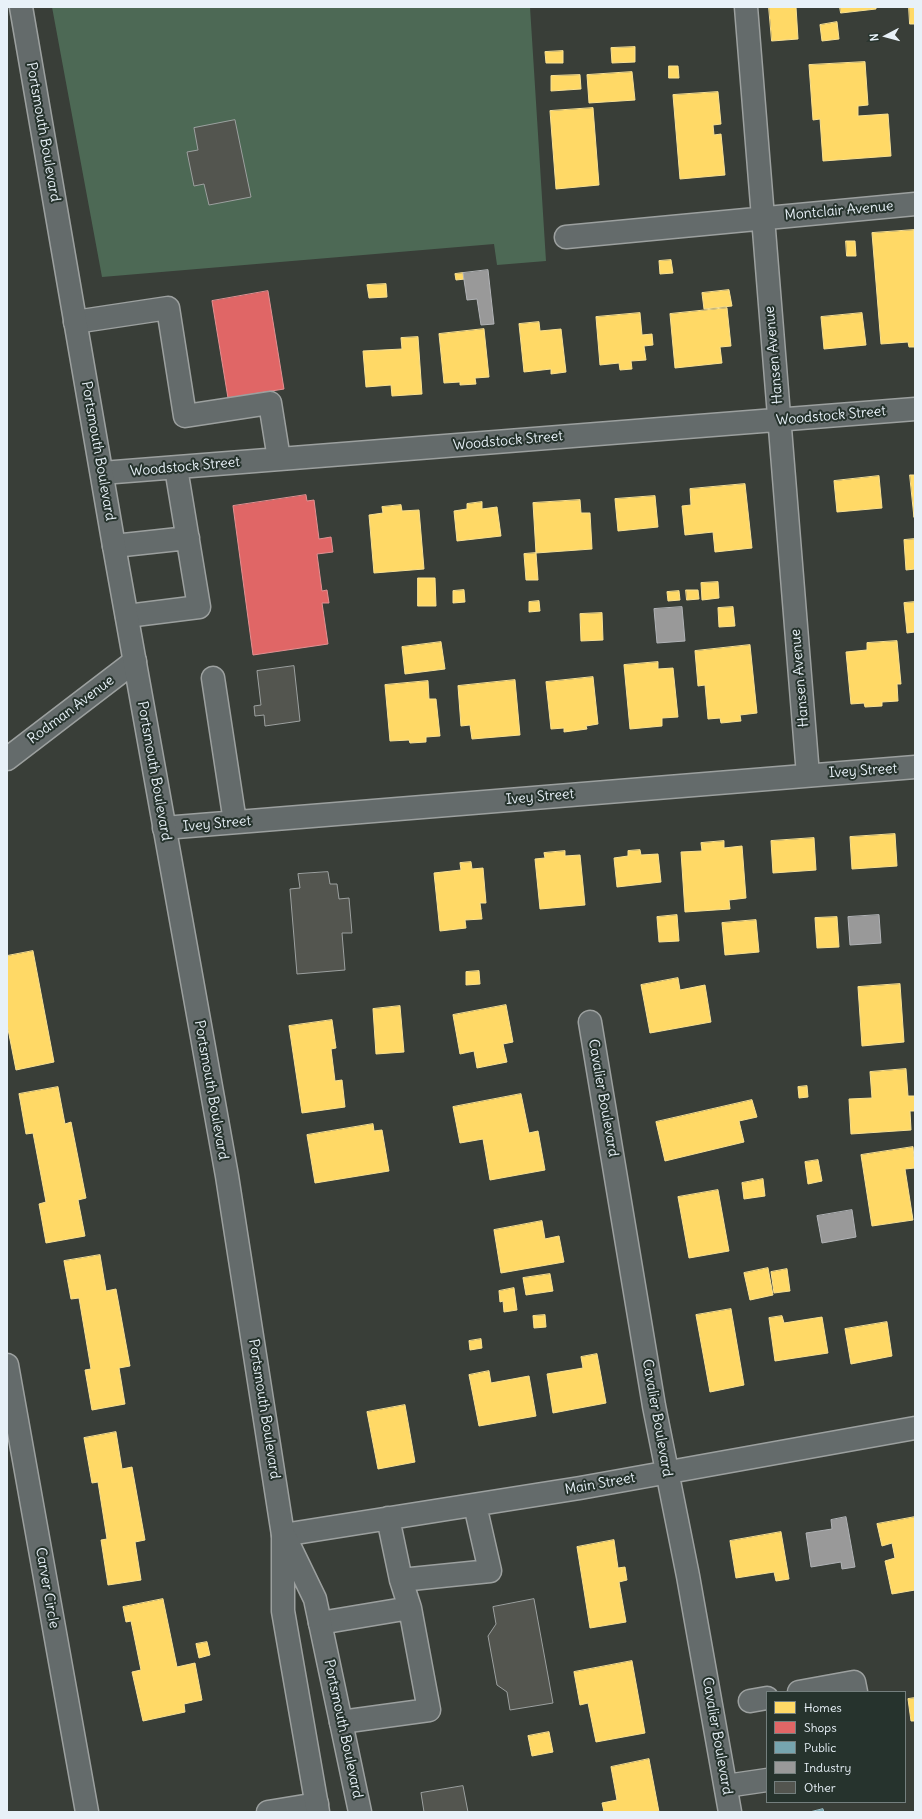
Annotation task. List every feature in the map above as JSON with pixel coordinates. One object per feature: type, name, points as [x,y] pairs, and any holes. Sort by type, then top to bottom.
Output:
[{"type":"street","name":"Portsmouth Boulevard","points":[[21,7],[114,546],[227,1176],[283,1535],[283,1611],[317,1808]]},
{"type":"street","name":"Hansen Avenue","points":[[746,7],[808,775]]},
{"type":"street","name":"Montclair Avenue","points":[[566,237],[915,204]]},
{"type":"street","points":[[75,322],[168,308],[185,416],[270,403],[279,460]]},
{"type":"street","name":"Woodstock Street","points":[[102,474],[915,409]]},
{"type":"street","points":[[127,616],[199,607],[176,468]]},
{"type":"street","points":[[114,546],[188,538]]},
{"type":"street","name":"Rodman Avenue","points":[[7,759],[135,661]]},
{"type":"street","points":[[213,678],[235,822]]},
{"type":"street","name":"Ivey Street","points":[[164,828],[915,767]]},
{"type":"street","name":"Cavalier Boulevard","points":[[590,1022],[654,1406],[730,1812]]},
{"type":"street","name":"Carver Circle","points":[[7,1365],[87,1812]]},
{"type":"street","name":"Main Street","points":[[283,1535],[667,1472],[915,1428]]},
{"type":"street","points":[[401,1580],[490,1571],[475,1504]]},
{"type":"street","points":[[341,1722],[429,1710],[410,1608],[401,1580],[388,1518]]},
{"type":"street","name":"Portsmouth Boulevard","points":[[283,1535],[315,1599],[360,1812]]},
{"type":"street","points":[[320,1623],[410,1608]]},
{"type":"street","points":[[804,1691],[854,1682],[856,1691]]},
{"type":"street","points":[[726,1786],[766,1780]]},
{"type":"street","points":[[268,1812],[317,1808]]},
{"type":"green space","points":[[52,7],[530,7],[546,261],[497,265],[494,244],[102,277]]},
{"type":"building: Homes","points":[[769,7],[796,7],[798,39],[772,41]]},
{"type":"building: Homes","points":[[840,7],[876,7],[876,9],[841,13]]},
{"type":"building: Homes","points":[[909,7],[915,7],[915,24],[910,24]]},
{"type":"building: Homes","points":[[837,22],[839,39],[822,41],[820,25]]},
{"type":"building: Homes","points":[[635,47],[635,62],[612,63],[611,48]]},
{"type":"building: Homes","points":[[563,51],[563,63],[546,63],[545,52]]},
{"type":"building: Homes","points":[[865,62],[868,105],[858,106],[858,116],[888,114],[891,156],[823,161],[820,119],[813,120],[809,65]]},
{"type":"building: Homes","points":[[669,66],[678,66],[679,78],[669,78]]},
{"type":"building: Homes","points":[[632,72],[635,100],[589,103],[587,75]]},
{"type":"building: Homes","points":[[580,75],[581,89],[551,91],[551,76]]},
{"type":"building: Homes","points":[[718,92],[721,124],[713,125],[714,135],[721,134],[725,175],[680,179],[673,95]]},
{"type":"building: Homes","points":[[593,108],[599,185],[556,189],[550,111]]},
{"type":"building: Homes","points":[[914,230],[915,347],[909,347],[908,342],[881,344],[872,233]]},
{"type":"building: Homes","points":[[846,241],[855,241],[856,256],[847,256]]},
{"type":"building: Homes","points":[[671,260],[673,273],[660,274],[659,261]]},
{"type":"building: Homes","points":[[463,273],[465,279],[456,280],[455,274]]},
{"type":"building: Homes","points":[[386,284],[387,297],[369,298],[367,285]]},
{"type":"building: Homes","points":[[729,290],[732,306],[704,309],[702,293]]},
{"type":"building: Homes","points":[[727,308],[731,346],[720,347],[722,363],[675,368],[670,314]]},
{"type":"building: Homes","points":[[640,313],[642,335],[652,334],[653,345],[644,346],[646,360],[631,361],[632,369],[620,370],[619,363],[600,365],[596,317]]},
{"type":"building: Homes","points":[[862,313],[866,345],[824,349],[821,317]]},
{"type":"building: Homes","points":[[539,322],[540,331],[561,329],[566,372],[551,374],[551,369],[524,372],[519,324]]},
{"type":"building: Homes","points":[[484,329],[489,377],[475,378],[476,384],[460,385],[460,382],[444,383],[439,334]]},
{"type":"building: Homes","points":[[418,337],[422,394],[392,396],[391,385],[366,387],[363,351],[402,349],[401,338]]},
{"type":"building: Homes","points":[[910,475],[915,475],[914,517]]},
{"type":"building: Homes","points":[[879,476],[882,508],[837,512],[834,481]]},
{"type":"building: Homes","points":[[745,484],[752,548],[715,552],[713,532],[685,535],[682,506],[691,505],[690,489]]},
{"type":"building: Homes","points":[[655,496],[658,527],[618,531],[615,499]]},
{"type":"building: Homes","points":[[580,500],[581,513],[590,513],[592,549],[536,553],[533,503]]},
{"type":"building: Homes","points":[[482,502],[482,509],[497,507],[501,536],[457,541],[454,511],[467,509],[467,504]]},
{"type":"building: Homes","points":[[401,505],[402,511],[419,510],[424,569],[374,573],[369,515],[383,513],[382,507]]},
{"type":"building: Homes","points":[[915,539],[915,569],[906,570],[904,540]]},
{"type":"building: Homes","points":[[536,553],[538,580],[526,580],[524,554]]},
{"type":"building: Homes","points":[[418,578],[435,578],[436,606],[418,606]]},
{"type":"building: Homes","points":[[718,582],[719,598],[702,600],[701,583]]},
{"type":"building: Homes","points":[[464,590],[465,602],[453,603],[453,591]]},
{"type":"building: Homes","points":[[686,590],[698,590],[699,599],[687,600]]},
{"type":"building: Homes","points":[[679,591],[680,600],[668,601],[667,592]]},
{"type":"building: Homes","points":[[539,601],[540,611],[529,612],[529,602]]},
{"type":"building: Homes","points":[[915,602],[915,632],[907,633],[904,603]]},
{"type":"building: Homes","points":[[733,607],[735,626],[719,627],[718,608]]},
{"type":"building: Homes","points":[[602,613],[603,640],[581,641],[580,614]]},
{"type":"building: Homes","points":[[897,641],[901,684],[897,684],[898,701],[882,702],[882,706],[865,707],[864,703],[851,704],[846,652],[867,650],[867,643]]},
{"type":"building: Homes","points":[[441,642],[445,669],[405,674],[402,647]]},
{"type":"building: Homes","points":[[750,645],[757,713],[740,715],[741,721],[721,723],[720,718],[708,719],[705,685],[698,686],[695,651]]},
{"type":"building: Homes","points":[[658,662],[658,669],[673,668],[678,717],[662,718],[662,726],[630,729],[624,665]]},
{"type":"building: Homes","points":[[593,677],[598,724],[586,726],[587,729],[564,732],[564,728],[551,729],[546,682]]},
{"type":"building: Homes","points":[[515,680],[520,735],[472,739],[470,725],[461,726],[458,686]]},
{"type":"building: Homes","points":[[428,681],[429,699],[436,699],[440,736],[426,737],[426,742],[410,743],[409,740],[390,741],[385,685]]},
{"type":"building: Homes","points":[[895,834],[897,866],[852,869],[850,837]]},
{"type":"building: Homes","points":[[814,838],[816,870],[773,873],[771,841]]},
{"type":"building: Homes","points":[[724,841],[724,848],[742,846],[746,898],[729,900],[730,909],[685,912],[681,852],[702,851],[701,843]]},
{"type":"building: Homes","points":[[640,850],[641,855],[658,854],[661,882],[617,887],[614,858],[628,856],[628,851]]},
{"type":"building: Homes","points":[[565,851],[565,856],[580,855],[585,905],[540,909],[535,859],[545,858],[544,853]]},
{"type":"building: Homes","points":[[471,862],[472,869],[483,868],[486,903],[480,903],[482,919],[465,920],[466,928],[440,931],[434,873],[461,870],[460,863]]},
{"type":"building: Homes","points":[[677,915],[679,941],[659,942],[657,917]]},
{"type":"building: Homes","points":[[837,917],[839,947],[817,948],[815,918]]},
{"type":"building: Homes","points":[[756,920],[759,952],[725,955],[722,923]]},
{"type":"building: Homes","points":[[33,951],[54,1062],[16,1070],[7,1024],[7,956]]},
{"type":"building: Homes","points":[[479,971],[480,984],[466,985],[466,972]]},
{"type":"building: Homes","points":[[678,978],[680,990],[705,985],[711,1022],[650,1033],[641,985]]},
{"type":"building: Homes","points":[[900,984],[904,1042],[862,1046],[858,987]]},
{"type":"building: Homes","points":[[506,1005],[513,1042],[503,1044],[507,1062],[477,1068],[474,1051],[460,1054],[453,1015]]},
{"type":"building: Homes","points":[[400,1006],[404,1052],[376,1054],[373,1009]]},
{"type":"building: Homes","points":[[332,1020],[336,1048],[331,1049],[335,1081],[342,1080],[345,1107],[302,1113],[289,1026]]},
{"type":"building: Homes","points":[[906,1069],[908,1096],[915,1096],[915,1111],[910,1111],[911,1130],[851,1134],[849,1099],[872,1098],[870,1072]]},
{"type":"building: Homes","points":[[807,1086],[808,1097],[799,1098],[798,1087]]},
{"type":"building: Homes","points":[[58,1087],[65,1124],[71,1122],[86,1198],[78,1200],[85,1236],[46,1243],[39,1204],[46,1202],[33,1133],[26,1134],[19,1094]]},
{"type":"building: Homes","points":[[521,1094],[529,1133],[538,1131],[545,1170],[490,1180],[483,1139],[460,1143],[453,1107]]},
{"type":"building: Homes","points":[[752,1100],[757,1117],[739,1121],[744,1142],[665,1161],[656,1122]]},
{"type":"building: Homes","points":[[373,1124],[374,1131],[382,1130],[389,1171],[315,1183],[307,1135]]},
{"type":"building: Homes","points":[[913,1147],[915,1168],[905,1169],[913,1220],[872,1226],[861,1155]]},
{"type":"building: Homes","points":[[818,1160],[822,1181],[808,1184],[805,1162]]},
{"type":"building: Homes","points":[[763,1179],[765,1196],[744,1199],[742,1183]]},
{"type":"building: Homes","points":[[718,1190],[729,1251],[689,1258],[678,1197]]},
{"type":"building: Homes","points":[[542,1221],[545,1239],[559,1236],[564,1262],[501,1273],[494,1230]]},
{"type":"building: Homes","points":[[100,1255],[106,1291],[116,1289],[130,1366],[119,1368],[125,1404],[92,1410],[85,1370],[91,1369],[79,1298],[71,1299],[64,1261]]},
{"type":"building: Homes","points":[[768,1268],[773,1295],[750,1300],[744,1273]]},
{"type":"building: Homes","points":[[787,1269],[790,1291],[774,1293],[771,1272]]},
{"type":"building: Homes","points":[[550,1274],[553,1291],[526,1295],[523,1278]]},
{"type":"building: Homes","points":[[514,1288],[517,1310],[504,1312],[503,1301],[500,1302],[499,1291]]},
{"type":"building: Homes","points":[[731,1309],[744,1385],[710,1392],[696,1315]]},
{"type":"building: Homes","points":[[545,1315],[546,1327],[534,1328],[533,1316]]},
{"type":"building: Homes","points":[[782,1316],[784,1323],[822,1317],[828,1353],[775,1361],[769,1318]]},
{"type":"building: Homes","points":[[887,1322],[892,1356],[851,1364],[845,1329]]},
{"type":"building: Homes","points":[[481,1339],[482,1348],[470,1350],[469,1341]]},
{"type":"building: Homes","points":[[597,1354],[606,1403],[553,1413],[547,1374],[583,1368],[581,1357]]},
{"type":"building: Homes","points":[[489,1371],[491,1383],[529,1376],[536,1416],[479,1426],[469,1375]]},
{"type":"building: Homes","points":[[405,1405],[415,1462],[378,1469],[367,1412]]},
{"type":"building: Homes","points":[[116,1432],[122,1469],[132,1467],[145,1540],[135,1542],[141,1580],[108,1585],[101,1540],[107,1539],[98,1482],[92,1483],[84,1438]]},
{"type":"building: Homes","points":[[915,1517],[915,1590],[892,1594],[885,1561],[895,1558],[892,1543],[882,1546],[877,1524]]},
{"type":"building: Homes","points":[[781,1532],[789,1579],[776,1581],[774,1572],[736,1578],[730,1541]]},
{"type":"building: Homes","points":[[614,1540],[618,1568],[625,1567],[627,1580],[619,1582],[626,1622],[590,1628],[577,1547]]},
{"type":"building: Homes","points":[[163,1599],[177,1667],[195,1663],[202,1700],[184,1704],[185,1712],[143,1721],[132,1672],[141,1670],[131,1621],[126,1622],[123,1607]]},
{"type":"building: Homes","points":[[207,1642],[210,1655],[199,1658],[196,1644]]},
{"type":"building: Homes","points":[[632,1661],[645,1733],[596,1742],[588,1703],[580,1705],[574,1672]]},
{"type":"building: Homes","points":[[915,1698],[915,1721],[911,1721],[908,1699]]},
{"type":"building: Homes","points":[[549,1732],[553,1752],[532,1756],[528,1736]]},
{"type":"building: Homes","points":[[649,1759],[659,1812],[604,1812],[602,1803],[617,1800],[611,1767]]},
{"type":"building: Shops","points":[[268,291],[284,389],[228,398],[212,301]]},
{"type":"building: Shops","points":[[306,495],[307,501],[314,500],[319,539],[331,537],[333,552],[317,554],[322,591],[327,590],[329,603],[322,603],[328,644],[253,655],[233,506]]},
{"type":"building: Public","points":[[823,1809],[824,1812],[810,1812]]},
{"type":"building: Industry","points":[[488,270],[494,324],[481,325],[477,299],[467,300],[463,273]]},
{"type":"building: Industry","points":[[682,607],[685,641],[657,643],[654,609]]},
{"type":"building: Industry","points":[[879,915],[881,943],[850,945],[848,917]]},
{"type":"building: Industry","points":[[852,1210],[856,1237],[822,1243],[817,1216]]},
{"type":"building: Industry","points":[[846,1517],[855,1567],[842,1569],[841,1562],[811,1567],[806,1533],[832,1529],[831,1520]]},
{"type":"building: Other","points":[[235,120],[251,197],[209,205],[204,184],[194,186],[187,152],[198,150],[194,128]]},
{"type":"building: Other","points":[[294,666],[300,721],[265,726],[264,715],[255,716],[254,706],[261,705],[257,671]]},
{"type":"building: Other","points":[[328,872],[330,884],[337,884],[339,899],[349,898],[352,933],[342,933],[345,970],[297,974],[290,889],[300,888],[298,874]]},
{"type":"building: Other","points":[[534,1599],[553,1703],[510,1710],[507,1692],[497,1685],[488,1636],[496,1624],[493,1607]]},
{"type":"building: Other","points":[[463,1786],[468,1812],[424,1812],[421,1793]]}]
